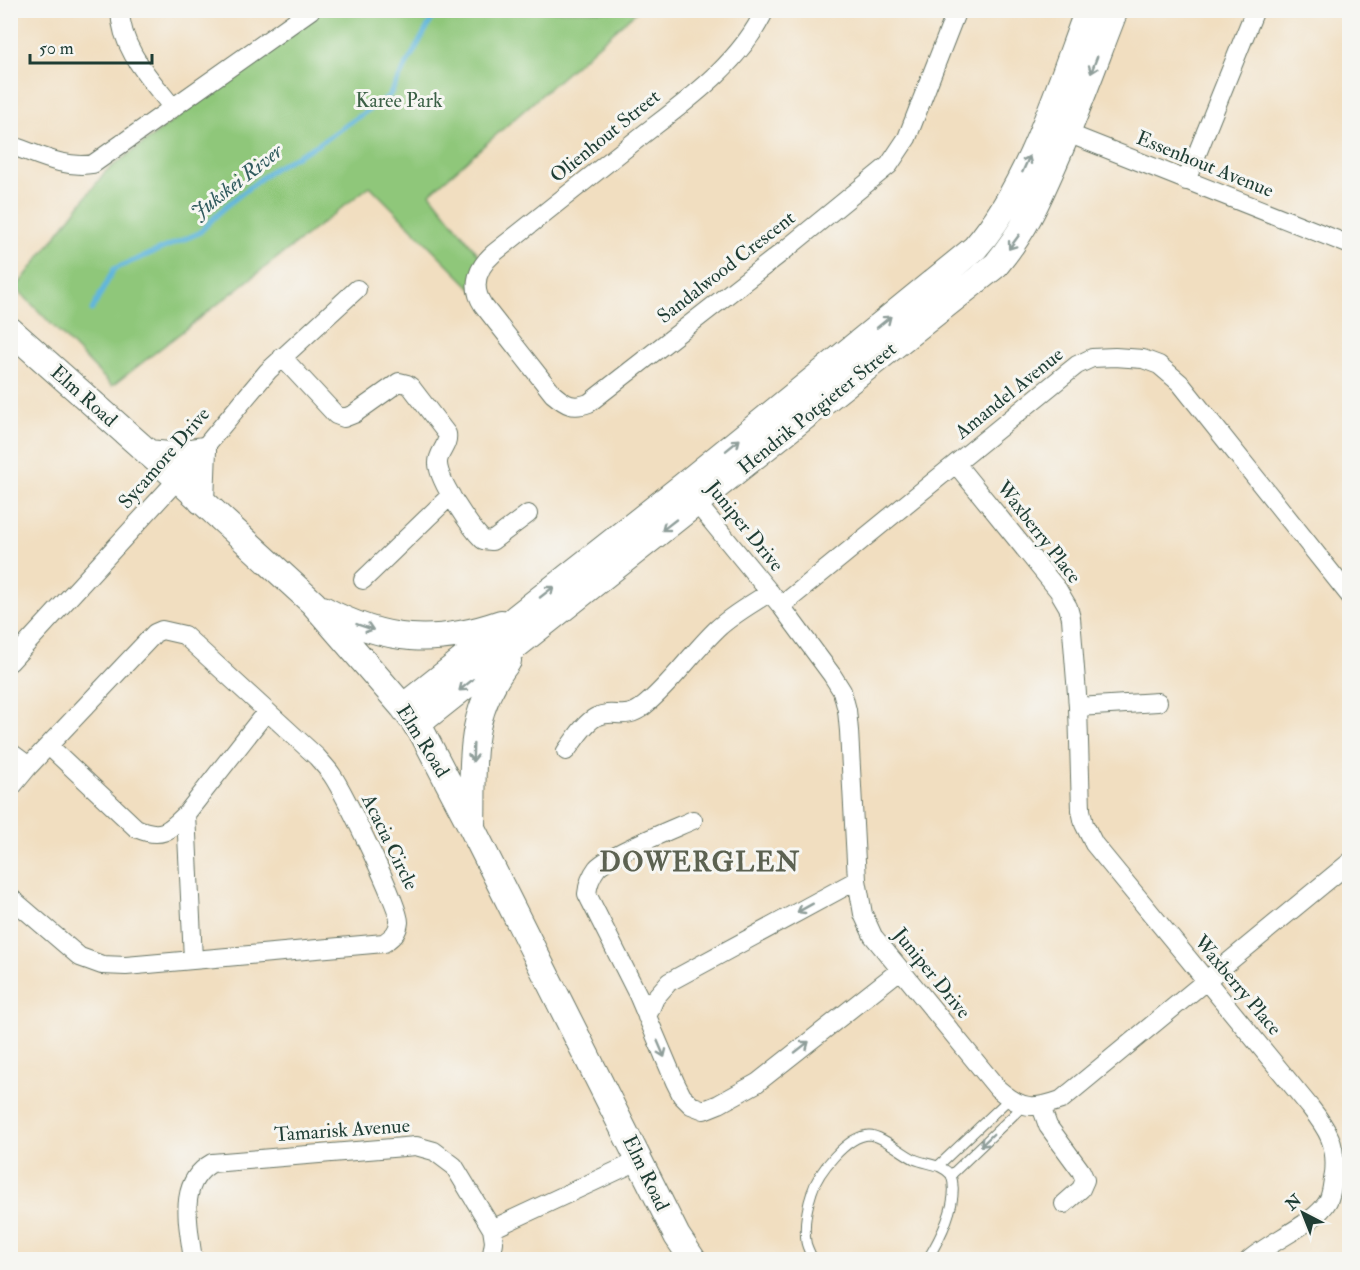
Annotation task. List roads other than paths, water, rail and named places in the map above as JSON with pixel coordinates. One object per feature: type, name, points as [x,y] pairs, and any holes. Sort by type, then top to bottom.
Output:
[{"type":"street","points":[[120,10],[121,29],[131,53],[173,108]]},
{"type":"street","points":[[10,145],[64,164],[75,166],[93,164],[311,10]]},
{"type":"street","name":"Olienhout Street","points":[[477,293],[477,274],[487,259],[721,70],[748,40],[765,10]]},
{"type":"street","name":"Sandalwood Crescent","points":[[477,293],[496,323],[554,394],[568,406],[589,403],[786,250],[889,165],[902,147],[918,112],[957,10]]},
{"type":"street","name":"Hendrik Potgieter Street","points":[[410,716],[690,495],[996,265],[1030,217],[1088,10]]},
{"type":"street","name":"Hendrik Potgieter Street","points":[[1056,128],[1115,10]]},
{"type":"street","points":[[1186,181],[1255,10]]},
{"type":"street","name":"Essenhout Avenue","points":[[1056,128],[1350,245]]},
{"type":"street","name":"Sycamore Drive","points":[[10,662],[178,479],[251,390],[282,357],[357,289]]},
{"type":"street","name":"Elm Road","points":[[10,330],[313,603],[410,716],[472,828],[677,1236],[693,1260]]},
{"type":"street","points":[[282,357],[336,415],[344,418],[354,414],[399,382],[406,384],[447,434],[447,441],[438,460],[438,466],[451,495],[480,537],[486,541],[492,541],[528,514]]},
{"type":"street","name":"Amandel Avenue","points":[[566,751],[589,722],[596,717],[605,714],[628,715],[646,704],[718,628],[732,617],[776,599],[956,464],[1062,377],[1085,361],[1099,357],[1143,359],[1159,365],[1180,384],[1350,596]]},
{"type":"street","points":[[148,453],[169,455],[203,450],[201,501]]},
{"type":"street","name":"Waxberry Place","points":[[956,464],[1065,601],[1071,618],[1078,707],[1081,810],[1094,844],[1342,1144],[1336,1157],[1332,1191],[1323,1208],[1249,1260]]},
{"type":"street","points":[[363,580],[451,495]]},
{"type":"street","name":"Juniper Drive","points":[[690,495],[776,599],[842,691],[847,710],[857,880],[866,923],[873,936],[900,970],[998,1089],[1024,1104],[1048,1126],[1081,1171],[1085,1180],[1081,1189],[1064,1204]]},
{"type":"street","points":[[313,603],[366,628],[411,638],[437,638],[485,628],[524,624]]},
{"type":"street","points":[[472,828],[473,754],[478,717],[486,696],[524,624]]},
{"type":"street","name":"Acacia Circle","points":[[10,789],[155,633],[162,630],[184,635],[317,757],[332,775],[398,911],[400,921],[396,935],[384,944],[126,966],[102,965],[80,957],[10,897]]},
{"type":"street","points":[[1078,707],[1158,702]]},
{"type":"street","points":[[49,746],[136,828],[151,835],[161,834],[173,827],[186,814],[266,712]]},
{"type":"street","points":[[10,752],[29,766]]},
{"type":"street","points":[[186,814],[193,959]]},
{"type":"street","points":[[693,820],[613,857],[598,867],[588,885],[587,894],[629,976],[682,1096],[691,1105],[704,1110],[757,1083],[900,970]]},
{"type":"street","points":[[1024,1104],[1060,1100],[1350,862]]},
{"type":"street","points":[[647,1017],[655,998],[669,982],[857,880]]},
{"type":"street","points":[[629,976],[648,984],[669,982]]},
{"type":"street","name":"Tamarisk Avenue","points":[[193,1260],[188,1195],[195,1177],[203,1168],[212,1163],[425,1147],[445,1157],[454,1166],[492,1229]]},
{"type":"street","points":[[491,1260],[494,1242],[492,1229],[640,1161]]},
{"type":"lane","points":[[939,1165],[1024,1104]]},
{"type":"lane","points":[[951,1175],[1024,1104]]},
{"type":"lane","points":[[813,1260],[806,1244],[806,1221],[812,1189],[831,1159],[845,1146],[861,1136],[872,1135],[915,1160],[939,1165],[951,1175],[954,1194],[940,1239],[927,1260]]},
{"type":"waterway","name":"Jukskei River","points":[[92,310],[114,269],[199,233],[226,206],[273,169],[317,145],[389,96],[437,10]]},
{"type":"district","name":"DOWERGLEN","points":[[700,863]]},
{"type":"park label","name":"Karee Park","points":[[399,100]]}]
